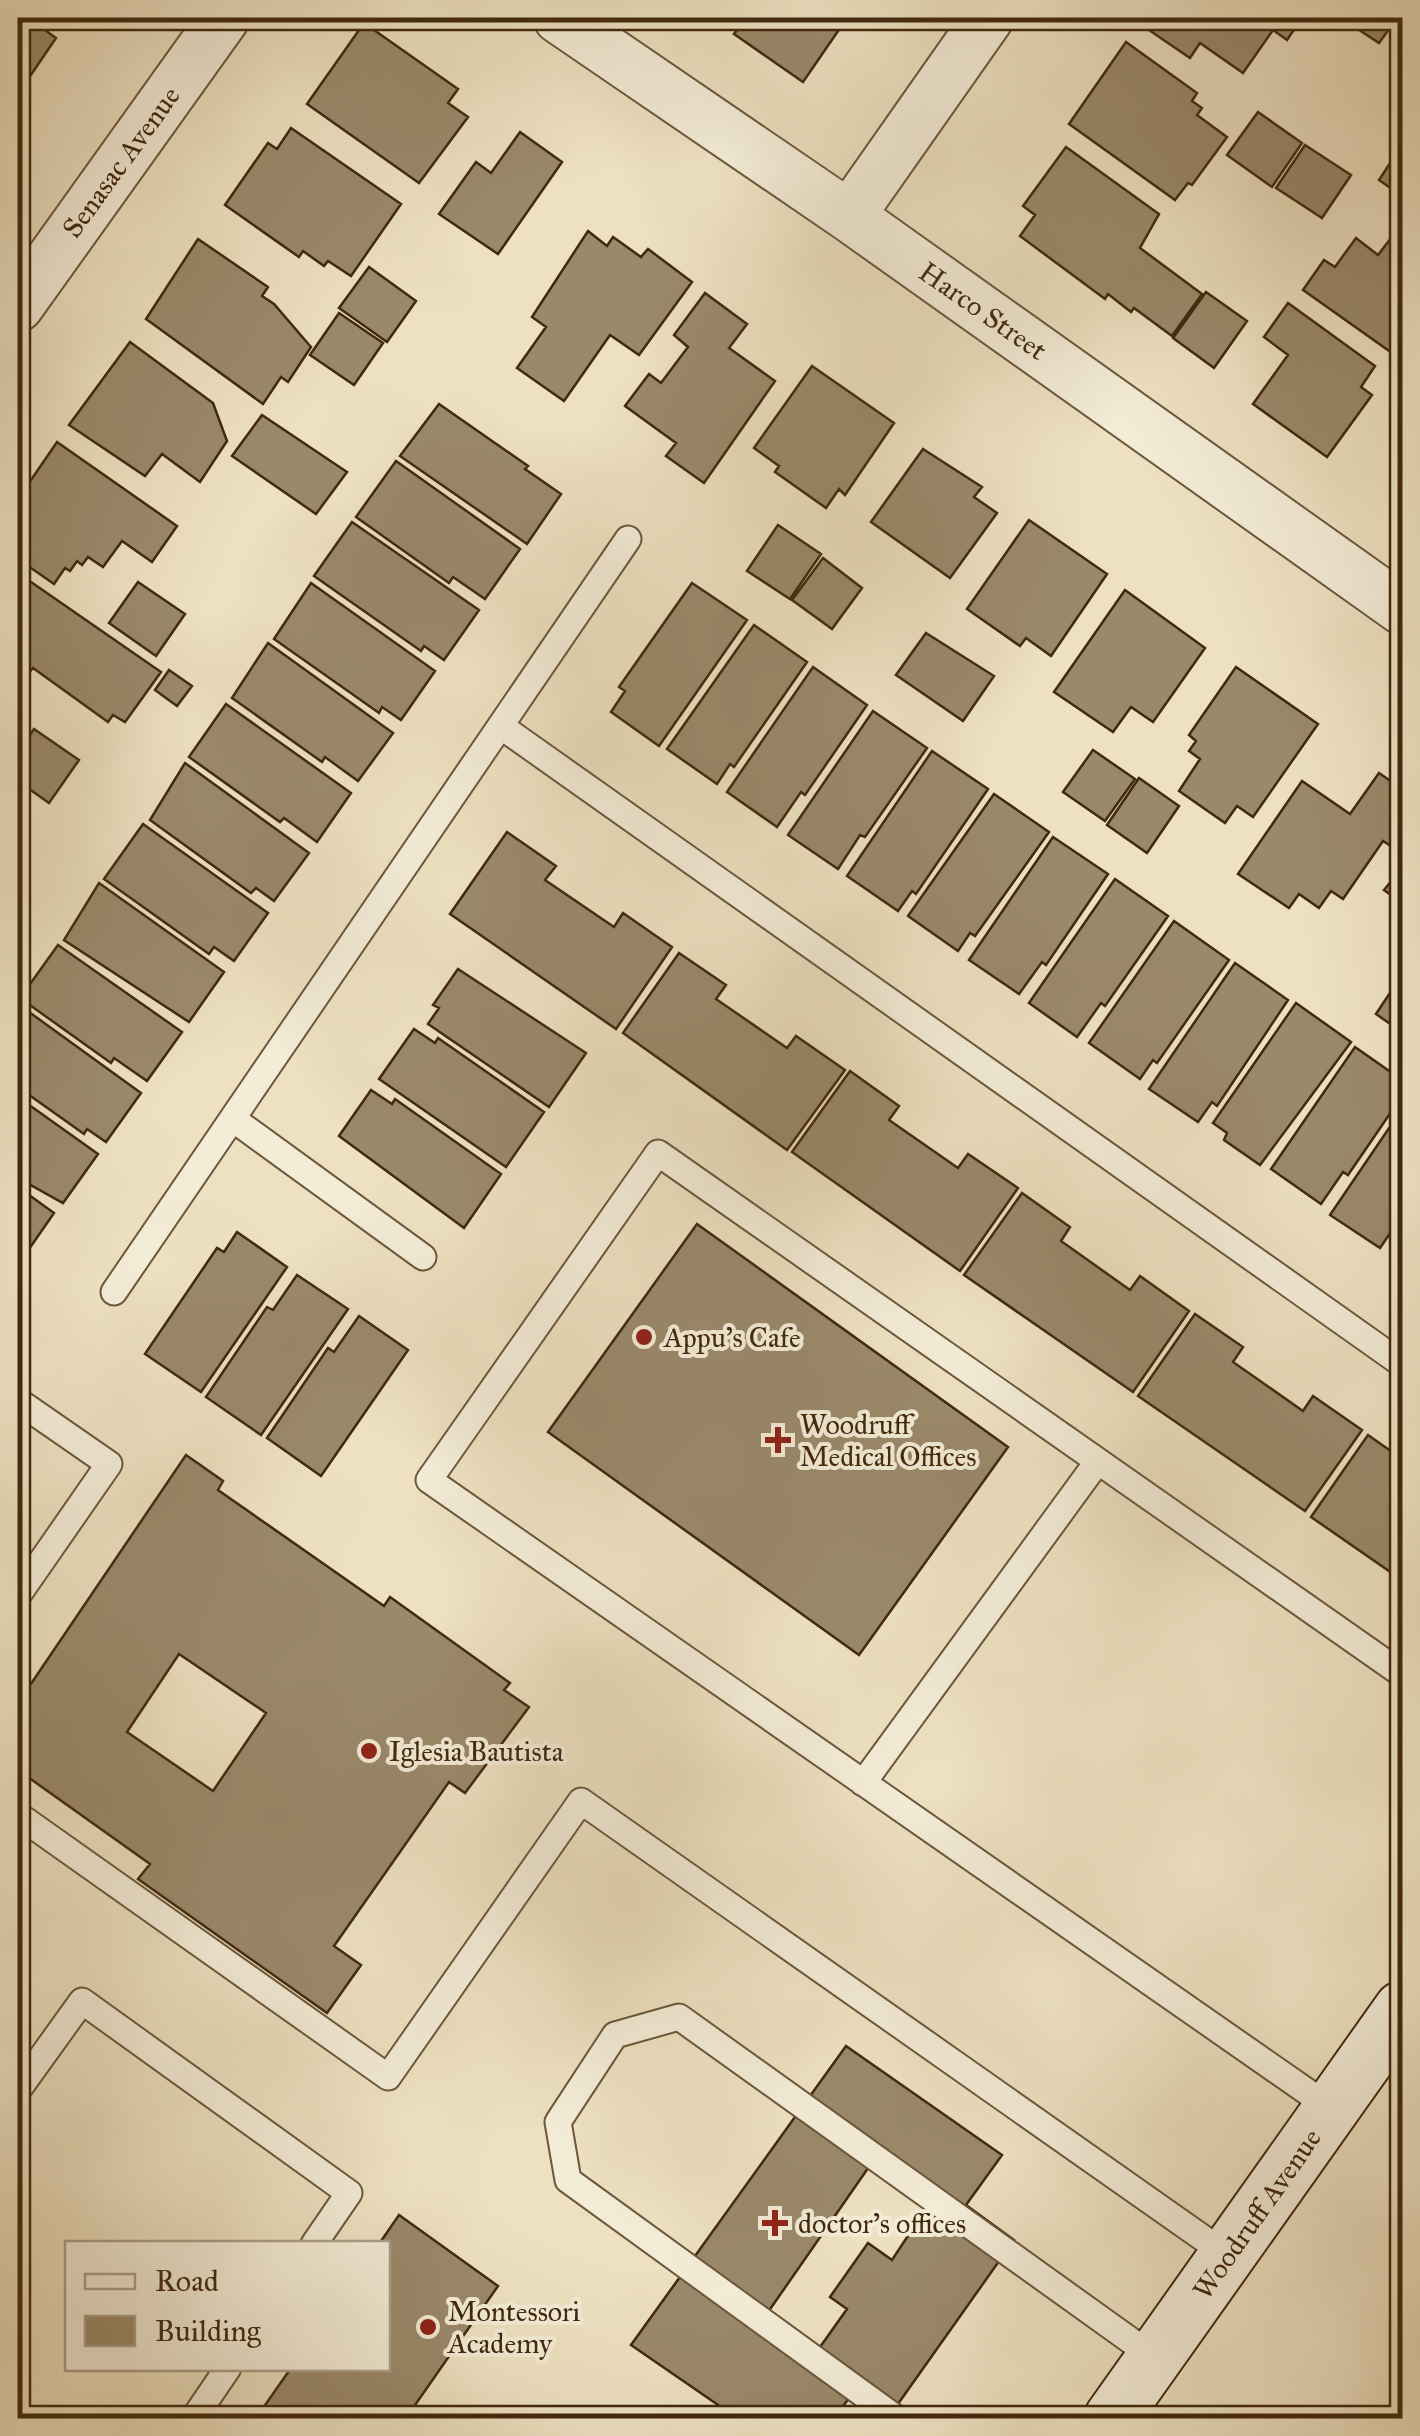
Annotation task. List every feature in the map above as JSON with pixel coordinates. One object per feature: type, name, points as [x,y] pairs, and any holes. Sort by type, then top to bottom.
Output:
[{"type":"main road","name":"Woodruff Avenue","points":[[1112,2418],[1402,2009]]},
{"type":"street","name":"Senasac Avenue","points":[[18,306],[224,18]]},
{"type":"street","name":"Harco Street","points":[[559,18],[1396,589]]},
{"type":"street","points":[[849,216],[988,18]]},
{"type":"lane","points":[[114,1292],[628,539]]},
{"type":"lane","points":[[502,727],[1402,1364]]},
{"type":"lane","points":[[232,1119],[423,1257]]},
{"type":"lane","points":[[1332,2108],[430,1480],[658,1153],[1402,1674]]},
{"type":"lane","points":[[18,1401],[109,1464],[18,1595]]},
{"type":"lane","points":[[862,1783],[1098,1461]]},
{"type":"lane","points":[[18,1814],[388,2077],[581,1800],[1228,2255]]},
{"type":"lane","points":[[18,2090],[82,2001],[349,2193],[316,2241]]},
{"type":"lane","points":[[896,2418],[568,2180],[558,2122],[616,2035],[679,2017],[1155,2358]]},
{"type":"lane","points":[[194,2418],[226,2371]]},
{"type":"building","points":[[18,18],[53,18],[45,30],[56,38],[18,94]]},
{"type":"building","points":[[727,18],[847,18],[803,82],[734,34],[740,26]]},
{"type":"building","points":[[1153,18],[1302,18],[1287,40],[1273,30],[1243,73],[1200,43],[1190,58],[1146,28]]},
{"type":"building","points":[[1341,18],[1397,18],[1379,43]]},
{"type":"building","points":[[364,23],[458,89],[448,103],[468,117],[419,183],[307,104]]},
{"type":"building","points":[[1126,42],[1197,93],[1192,101],[1202,108],[1197,115],[1227,137],[1192,185],[1188,183],[1175,200],[1069,124]]},
{"type":"building","points":[[1258,112],[1302,143],[1272,187],[1227,155]]},
{"type":"building","points":[[291,128],[401,204],[351,276],[328,261],[324,266],[303,251],[299,257],[225,205],[268,143],[277,149]]},
{"type":"building","points":[[520,132],[562,162],[498,254],[439,214],[476,162],[491,173]]},
{"type":"building","points":[[1305,145],[1351,175],[1322,218],[1276,188]]},
{"type":"building","points":[[1402,145],[1402,196],[1379,180]]},
{"type":"building","points":[[1066,147],[1159,214],[1140,248],[1202,294],[1172,336],[1134,308],[1131,312],[1108,294],[1105,299],[1020,236],[1035,215],[1023,206]]},
{"type":"building","points":[[588,231],[607,246],[613,237],[641,257],[648,249],[692,282],[639,355],[610,335],[564,401],[517,368],[546,327],[532,317]]},
{"type":"building","points":[[1395,233],[1402,238],[1402,360],[1303,290],[1324,260],[1335,267],[1356,238],[1378,255]]},
{"type":"building","points":[[198,239],[268,287],[262,296],[274,304],[311,347],[288,382],[281,377],[263,404],[146,319]]},
{"type":"building","points":[[369,267],[416,301],[387,342],[339,308]]},
{"type":"building","points":[[1206,292],[1247,321],[1214,368],[1173,338]]},
{"type":"building","points":[[705,293],[747,324],[729,348],[775,381],[704,483],[666,456],[676,443],[625,406],[649,374],[661,383],[688,347],[674,335]]},
{"type":"building","points":[[1288,303],[1375,366],[1361,387],[1372,395],[1327,457],[1253,404],[1288,355],[1264,337]]},
{"type":"building","points":[[339,313],[383,343],[354,385],[310,355]]},
{"type":"building","points":[[130,342],[213,403],[227,441],[200,482],[162,454],[145,476],[69,425]]},
{"type":"building","points":[[812,366],[894,423],[845,495],[839,489],[826,508],[775,472],[779,466],[754,448]]},
{"type":"building","points":[[439,404],[561,494],[527,544],[400,456]]},
{"type":"building","points":[[262,415],[347,472],[316,514],[232,456]]},
{"type":"building","points":[[57,442],[177,526],[152,562],[122,541],[103,567],[88,557],[82,565],[77,561],[70,571],[65,568],[54,584],[18,559],[22,537],[18,534],[18,499]]},
{"type":"building","points":[[923,449],[982,487],[974,497],[997,513],[950,578],[871,522]]},
{"type":"building","points":[[396,461],[520,549],[485,599],[453,577],[449,583],[356,517]]},
{"type":"building","points":[[1029,520],[1107,574],[1051,656],[1026,638],[1020,646],[967,609]]},
{"type":"building","points":[[352,522],[479,610],[444,660],[424,646],[421,651],[314,576]]},
{"type":"building","points":[[778,525],[821,554],[790,599],[747,571]]},
{"type":"building","points":[[823,558],[862,588],[832,629],[792,600]]},
{"type":"building","points":[[18,573],[161,672],[125,722],[113,715],[108,722],[33,668],[18,686]]},
{"type":"building","points":[[138,582],[185,614],[156,656],[109,623]]},
{"type":"building","points":[[311,583],[435,671],[401,720],[382,707],[379,713],[274,639]]},
{"type":"building","points":[[692,583],[747,620],[659,746],[611,712],[625,691],[619,687]]},
{"type":"building","points":[[1125,590],[1205,648],[1153,722],[1131,707],[1113,732],[1054,692]]},
{"type":"building","points":[[754,625],[807,662],[734,767],[730,764],[717,784],[667,749]]},
{"type":"building","points":[[926,633],[994,676],[963,721],[896,675]]},
{"type":"building","points":[[268,643],[393,733],[358,781],[325,757],[322,762],[232,698]]},
{"type":"building","points":[[813,667],[867,705],[805,795],[801,792],[777,827],[727,792]]},
{"type":"building","points":[[1236,667],[1318,724],[1253,817],[1237,806],[1225,823],[1179,791],[1200,759],[1189,751],[1196,741],[1189,735]]},
{"type":"building","points":[[169,670],[192,686],[177,706],[155,690]]},
{"type":"building","points":[[226,704],[351,793],[317,842],[284,818],[280,822],[189,757]]},
{"type":"building","points":[[873,711],[927,748],[838,869],[788,835]]},
{"type":"building","points":[[34,729],[79,760],[49,803],[18,781],[18,753]]},
{"type":"building","points":[[1093,750],[1135,779],[1105,821],[1063,792]]},
{"type":"building","points":[[932,751],[988,789],[916,894],[912,891],[898,911],[847,876]]},
{"type":"building","points":[[185,763],[309,853],[274,901],[256,888],[251,893],[150,820]]},
{"type":"building","points":[[1379,773],[1402,789],[1402,829],[1391,846],[1383,841],[1343,899],[1331,891],[1319,908],[1299,894],[1289,908],[1238,874],[1302,781],[1350,814]]},
{"type":"building","points":[[1139,778],[1179,806],[1147,853],[1107,825]]},
{"type":"building","points":[[994,794],[1049,832],[975,936],[970,933],[958,951],[908,916]]},
{"type":"building","points":[[143,824],[268,913],[234,961],[214,947],[209,954],[104,879]]},
{"type":"building","points":[[507,832],[556,866],[545,880],[614,927],[623,913],[672,947],[616,1029],[450,914]]},
{"type":"building","points":[[1053,837],[1108,874],[1046,965],[1042,962],[1019,994],[969,960]]},
{"type":"building","points":[[1402,868],[1402,903],[1384,890]]},
{"type":"building","points":[[1115,879],[1168,916],[1105,1006],[1101,1003],[1077,1037],[1029,1003]]},
{"type":"building","points":[[99,883],[224,972],[189,1022],[64,940]]},
{"type":"building","points":[[1174,921],[1229,960],[1157,1063],[1153,1060],[1140,1079],[1089,1043]]},
{"type":"building","points":[[58,945],[182,1032],[147,1081],[114,1058],[111,1063],[20,998]]},
{"type":"building","points":[[679,953],[726,985],[716,999],[787,1048],[796,1036],[845,1070],[787,1150],[623,1033]]},
{"type":"building","points":[[1235,963],[1288,1000],[1217,1106],[1212,1102],[1198,1122],[1149,1089]]},
{"type":"building","points":[[458,969],[586,1053],[549,1107],[428,1024],[439,1008],[433,1005]]},
{"type":"building","points":[[1402,975],[1402,1032],[1376,1014]]},
{"type":"building","points":[[1296,1003],[1351,1042],[1260,1165],[1224,1140],[1227,1133],[1213,1123]]},
{"type":"building","points":[[18,1004],[141,1093],[106,1142],[87,1129],[84,1134],[18,1087]]},
{"type":"building","points":[[414,1029],[435,1043],[438,1038],[544,1112],[506,1167],[379,1079]]},
{"type":"building","points":[[1355,1047],[1402,1080],[1402,1096],[1348,1175],[1343,1172],[1321,1204],[1271,1169]]},
{"type":"building","points":[[850,1071],[899,1106],[889,1120],[958,1168],[968,1154],[1018,1188],[960,1271],[792,1152]]},
{"type":"building","points":[[371,1090],[392,1104],[395,1099],[501,1174],[464,1228],[339,1136]]},
{"type":"building","points":[[18,1097],[98,1154],[63,1203],[18,1178]]},
{"type":"building","points":[[1402,1109],[1402,1226],[1398,1232],[1393,1229],[1380,1248],[1330,1215]]},
{"type":"building","points":[[18,1187],[54,1213],[20,1262],[18,1260]]},
{"type":"building","points":[[1022,1193],[1070,1227],[1061,1241],[1130,1290],[1140,1276],[1189,1311],[1133,1392],[964,1275]]},
{"type":"building","name":"Woodruff Medical Offices","points":[[697,1224],[1008,1447],[859,1655],[548,1432]]},
{"type":"building","points":[[237,1232],[287,1267],[201,1392],[145,1354],[217,1248],[224,1252]]},
{"type":"building","points":[[297,1275],[348,1309],[261,1435],[206,1397],[267,1307],[273,1310]]},
{"type":"building","points":[[1195,1314],[1243,1347],[1233,1362],[1303,1411],[1313,1396],[1362,1430],[1305,1511],[1138,1396]]},
{"type":"building","points":[[359,1316],[408,1350],[321,1476],[267,1438],[328,1348],[334,1352]]},
{"type":"building","points":[[1368,1435],[1402,1459],[1402,1580],[1311,1517]]},
{"type":"building","name":"Iglesia Bautista","points":[[186,1455],[223,1481],[218,1490],[384,1606],[390,1597],[510,1683],[504,1690],[529,1707],[465,1793],[449,1782],[334,1946],[361,1965],[327,2013],[138,1879],[150,1864],[18,1770],[18,1703]],"holes":[[[179,1654],[266,1713],[213,1791],[127,1732]]]},
{"type":"building","name":"doctor's offices","points":[[846,2046],[1002,2155],[966,2205],[1014,2240],[888,2418],[850,2397],[834,2418],[737,2418],[631,2345]],"holes":[[[873,2161],[931,2201],[892,2260],[868,2243],[830,2297],[847,2309],[808,2364],[757,2328]]]},
{"type":"building","name":"Montessori Academy","points":[[399,2215],[498,2286],[406,2418],[256,2418],[289,2371],[390,2371],[390,2241],[381,2241]]},
{"type":"place","name":"Appu's Cafe","points":[[644,1337]]},
{"type":"place","name":"Woodruff Medical Offices","points":[[778,1440]]},
{"type":"place","name":"Iglesia Bautista","points":[[369,1751]]},
{"type":"place","name":"doctor's offices","points":[[775,2223]]},
{"type":"place","name":"Montessori Academy","points":[[428,2327]]}]
